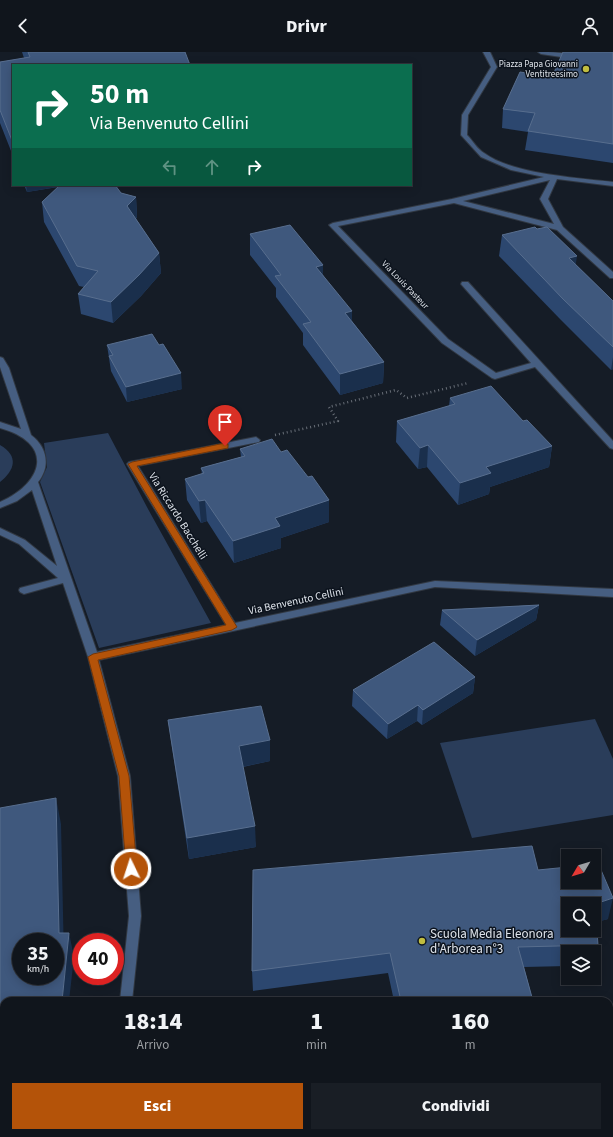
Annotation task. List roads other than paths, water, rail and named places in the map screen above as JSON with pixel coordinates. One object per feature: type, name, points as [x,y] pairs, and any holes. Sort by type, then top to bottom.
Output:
[{"type":"street","points":[[486,52],[489,55],[494,67],[465,115],[464,135],[482,155],[515,168],[555,177],[613,184]]},
{"type":"street","points":[[541,52],[584,58]]},
{"type":"street","points":[[555,177],[544,199],[560,228],[613,276]]},
{"type":"street","name":"Via Louis Pasteur","points":[[537,364],[496,376],[445,341],[333,225],[452,201],[555,177]]},
{"type":"street","points":[[452,201],[560,228]]},
{"type":"street","points":[[465,284],[613,446]]},
{"type":"street","points":[[0,360],[5,368],[27,434]]},
{"type":"street","points":[[0,425],[13,428],[27,434],[38,444],[43,456],[42,470],[34,483],[21,494],[0,505]]},
{"type":"street","name":"Via Riccardo Bacchelli","points":[[232,627],[132,464],[256,440]]},
{"type":"street","points":[[34,483],[93,657],[124,784],[135,916],[126,997]]},
{"type":"street","points":[[0,531],[22,542],[66,579]]},
{"type":"street","points":[[24,590],[66,579]]},
{"type":"street","name":"Via Benvenuto Cellini","points":[[93,657],[435,584],[613,593]]},
{"type":"place","name":"Piazza Papa Giovanni Ventitreesimo","points":[[586,69]]},
{"type":"place","name":"Scuola Media Eleonora d'Arborea n°3","points":[[422,941]]}]
